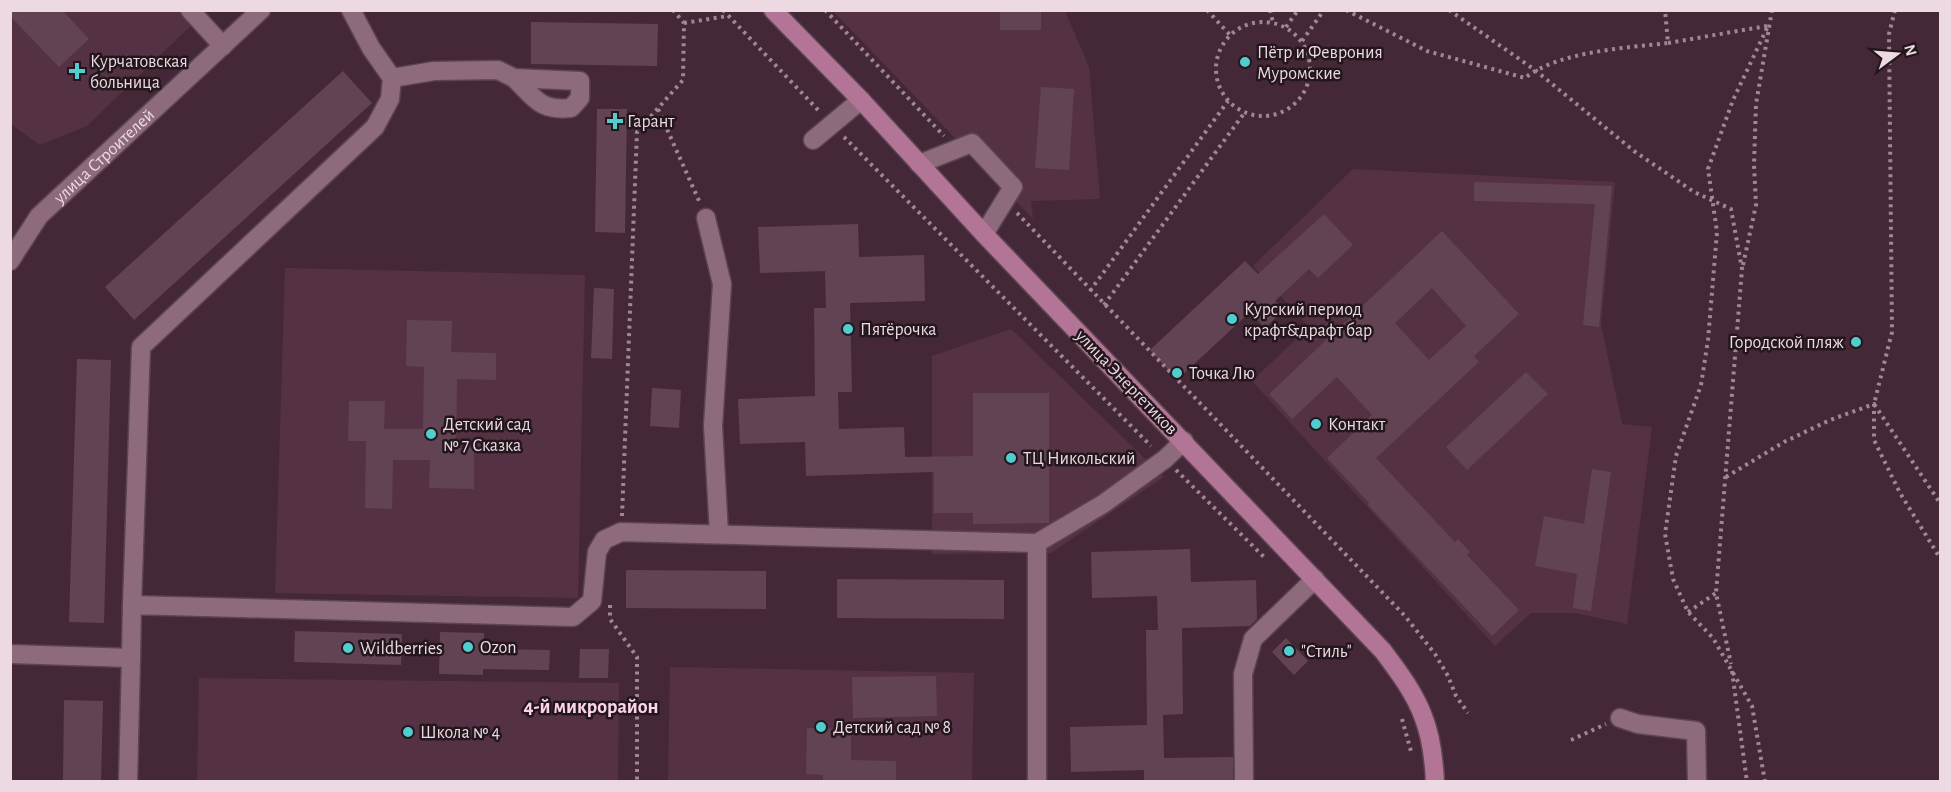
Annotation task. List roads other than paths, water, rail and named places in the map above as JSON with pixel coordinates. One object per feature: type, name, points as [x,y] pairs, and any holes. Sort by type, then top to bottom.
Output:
[{"type":"main road","name":"улица Энергетиков","points":[[773,10],[1383,651],[1407,684],[1423,716],[1434,761],[1435,782]]},
{"type":"street","points":[[190,10],[223,46]]},
{"type":"street","name":"улица Строителей","points":[[10,261],[39,216],[261,10]]},
{"type":"street","points":[[128,782],[141,347],[375,127],[390,99],[392,78],[371,48],[351,10]]},
{"type":"street","points":[[392,78],[434,71],[487,70],[498,70],[514,78]]},
{"type":"street","points":[[813,140],[861,100]]},
{"type":"street","points":[[919,164],[972,143],[1013,187],[984,234]]},
{"type":"street","points":[[706,218],[722,284],[713,426],[719,534]]},
{"type":"street","points":[[132,605],[573,617],[592,601],[597,552],[604,540],[621,532],[1037,543],[1103,504],[1165,459],[1184,441]]},
{"type":"street","points":[[1037,543],[1037,782]]},
{"type":"street","points":[[1244,782],[1244,674],[1252,639],[1315,579]]},
{"type":"street","points":[[10,654],[131,658]]},
{"type":"street","points":[[1620,718],[1638,724],[1696,731],[1697,782]]},
{"type":"place","name":"Пётр и Феврония Муромские","points":[[1245,62]]},
{"type":"place","name":"Курчатовская больница","points":[[77,71]]},
{"type":"place","name":"Гарант","points":[[615,121]]},
{"type":"place","name":"Курский период крафт&драфт бар","points":[[1232,319]]},
{"type":"place","name":"Пятёрочка","points":[[848,329]]},
{"type":"place","name":"Городской пляж","points":[[1856,342]]},
{"type":"place","name":"Точка Лю","points":[[1177,373]]},
{"type":"place","name":"Контакт","points":[[1316,424]]},
{"type":"place","name":"Детский сад № 7 Сказка","points":[[431,434]]},
{"type":"place","name":"ТЦ Никольский","points":[[1011,458]]},
{"type":"place","name":"Ozon","points":[[468,647]]},
{"type":"place","name":"Wildberries","points":[[348,648]]},
{"type":"place","name":"\"Стиль\"","points":[[1289,651]]},
{"type":"place","name":"Детский сад № 8","points":[[821,727]]},
{"type":"place","name":"Школа № 4","points":[[408,732]]},
{"type":"district","name":"4-й микрорайон","points":[[591,706]]}]
